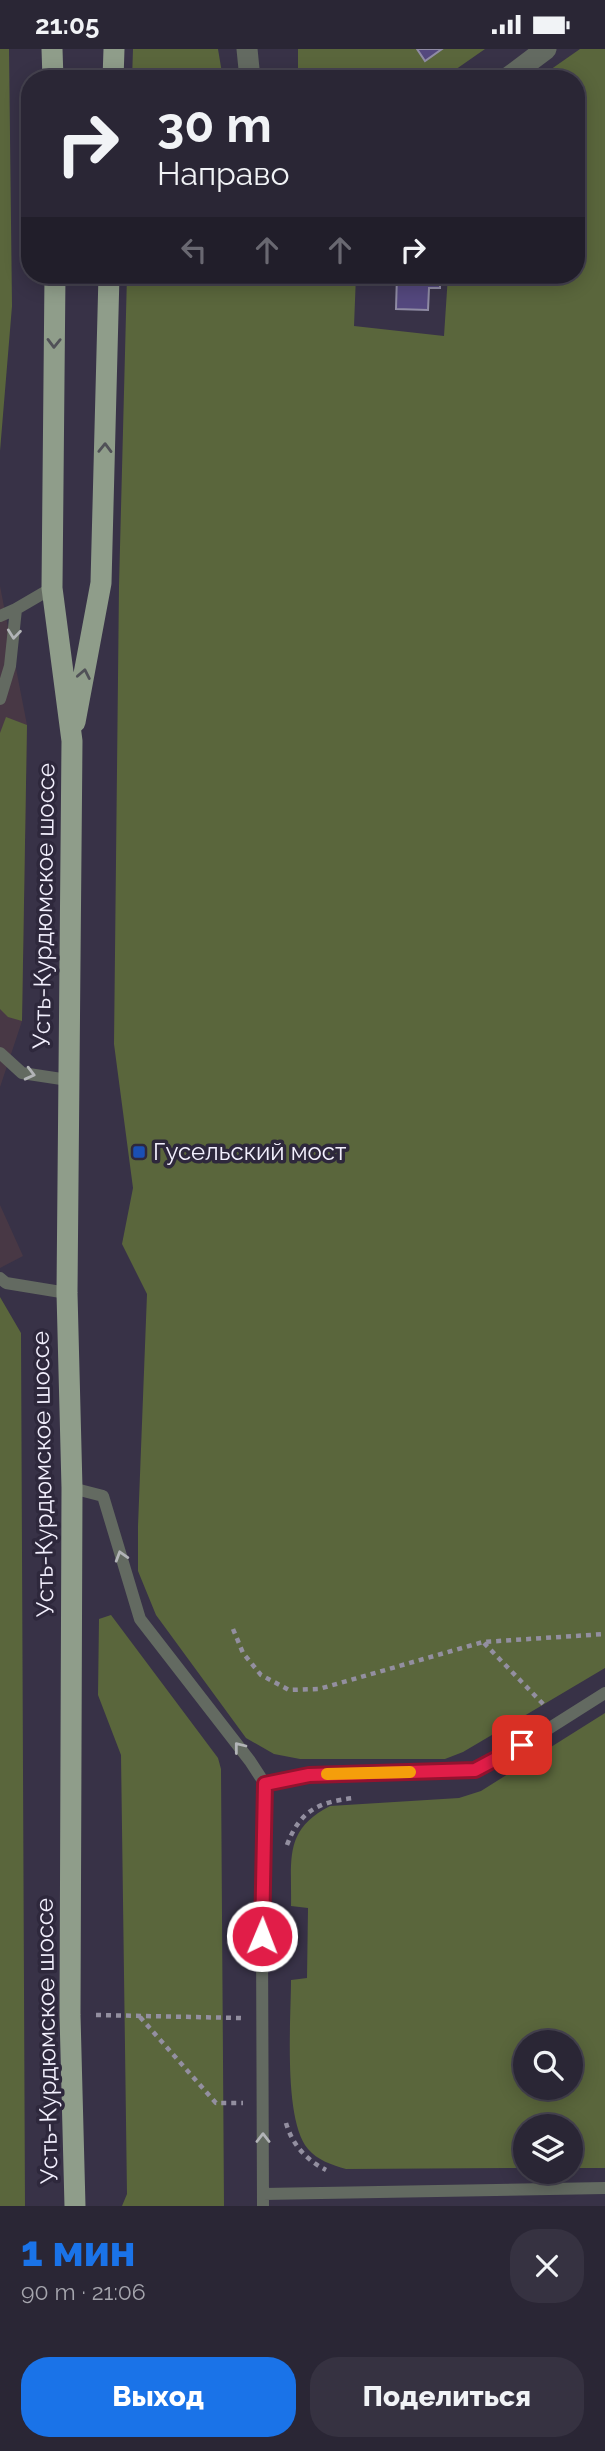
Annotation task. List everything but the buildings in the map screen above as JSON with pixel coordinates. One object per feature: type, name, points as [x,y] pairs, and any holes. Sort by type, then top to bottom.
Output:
[{"type":"main road","points":[[52,49],[53,70]]},
{"type":"main road","points":[[113,70],[114,49]]},
{"type":"main road","name":"Усть-Курдюмское шоссе","points":[[55,284],[52,588],[72,741],[67,1293],[72,1488],[70,2015],[75,2206]]},
{"type":"main road","name":"Усть-Курдюмское шоссе","points":[[72,741],[102,583],[109,284]]},
{"type":"street","points":[[247,49],[249,70]]},
{"type":"street","points":[[518,70],[546,49]]},
{"type":"lane","points":[[0,616],[52,588]]},
{"type":"lane","points":[[0,699],[10,666],[16,609]]},
{"type":"lane","points":[[0,1053],[22,1073],[68,1080]]},
{"type":"lane","points":[[0,1278],[6,1283],[67,1293]]},
{"type":"lane","points":[[72,1488],[103,1496],[141,1619],[265,1784],[263,2200],[605,2188]]},
{"type":"lane","points":[[265,1784],[309,1775],[475,1770],[504,1757],[605,1693]]},
{"type":"path","points":[[233,1629],[243,1653],[261,1675],[289,1690],[319,1689],[483,1642],[605,1634]]},
{"type":"path","points":[[483,1642],[530,1689],[558,1723]]},
{"type":"path","points":[[287,1858],[287,1845],[295,1825],[310,1811],[329,1801],[368,1797]]},
{"type":"path","points":[[70,2015],[263,2019]]},
{"type":"path","points":[[139,2016],[216,2103],[284,2103],[283,2112],[289,2136],[302,2153],[324,2169],[333,2172]]},
{"type":"shaded area","points":[[0,586],[27,725],[22,1021],[0,1087]]},
{"type":"shaded area","points":[[0,1205],[23,1256],[0,1268]]},
{"type":"green space","points":[[0,49],[9,49],[12,306],[0,451]]},
{"type":"green space","points":[[133,49],[218,49],[222,70],[132,70]]},
{"type":"green space","points":[[298,49],[485,49],[455,70],[298,70]]},
{"type":"green space","points":[[580,49],[605,49],[605,1668],[463,1752],[445,1759],[300,1759],[274,1754],[246,1738],[156,1615],[138,1571],[147,1294],[122,1244],[133,1188],[114,1044],[119,586],[127,284],[356,284],[354,326],[444,336],[447,284],[585,284],[585,70],[550,70]]},
{"type":"green space","points":[[6,717],[27,725],[22,1021],[8,1017],[0,1009],[0,733]]},
{"type":"green space","points":[[0,1297],[21,1333],[25,2206],[0,2206]]},
{"type":"green space","points":[[111,1615],[218,1758],[221,1769],[224,2206],[122,2206],[127,2194],[121,1755],[98,1695],[99,1619]]},
{"type":"green space","points":[[605,1713],[605,2168],[583,2168],[583,2114],[513,2114],[513,2168],[346,2169],[320,2159],[308,2149],[300,2135],[295,2116],[290,2068],[291,1980],[307,1978],[308,1908],[291,1906],[291,1860],[297,1836],[315,1815],[330,1806],[459,1798],[481,1791]]},
{"type":"slow traffic","points":[[327,1774],[410,1772]]},
{"type":"place","name":"Гусельский мост","points":[[139,1152]]},
{"type":"route","points":[[262,1936],[265,1784],[309,1775],[475,1770],[504,1757],[522,1745]]}]
